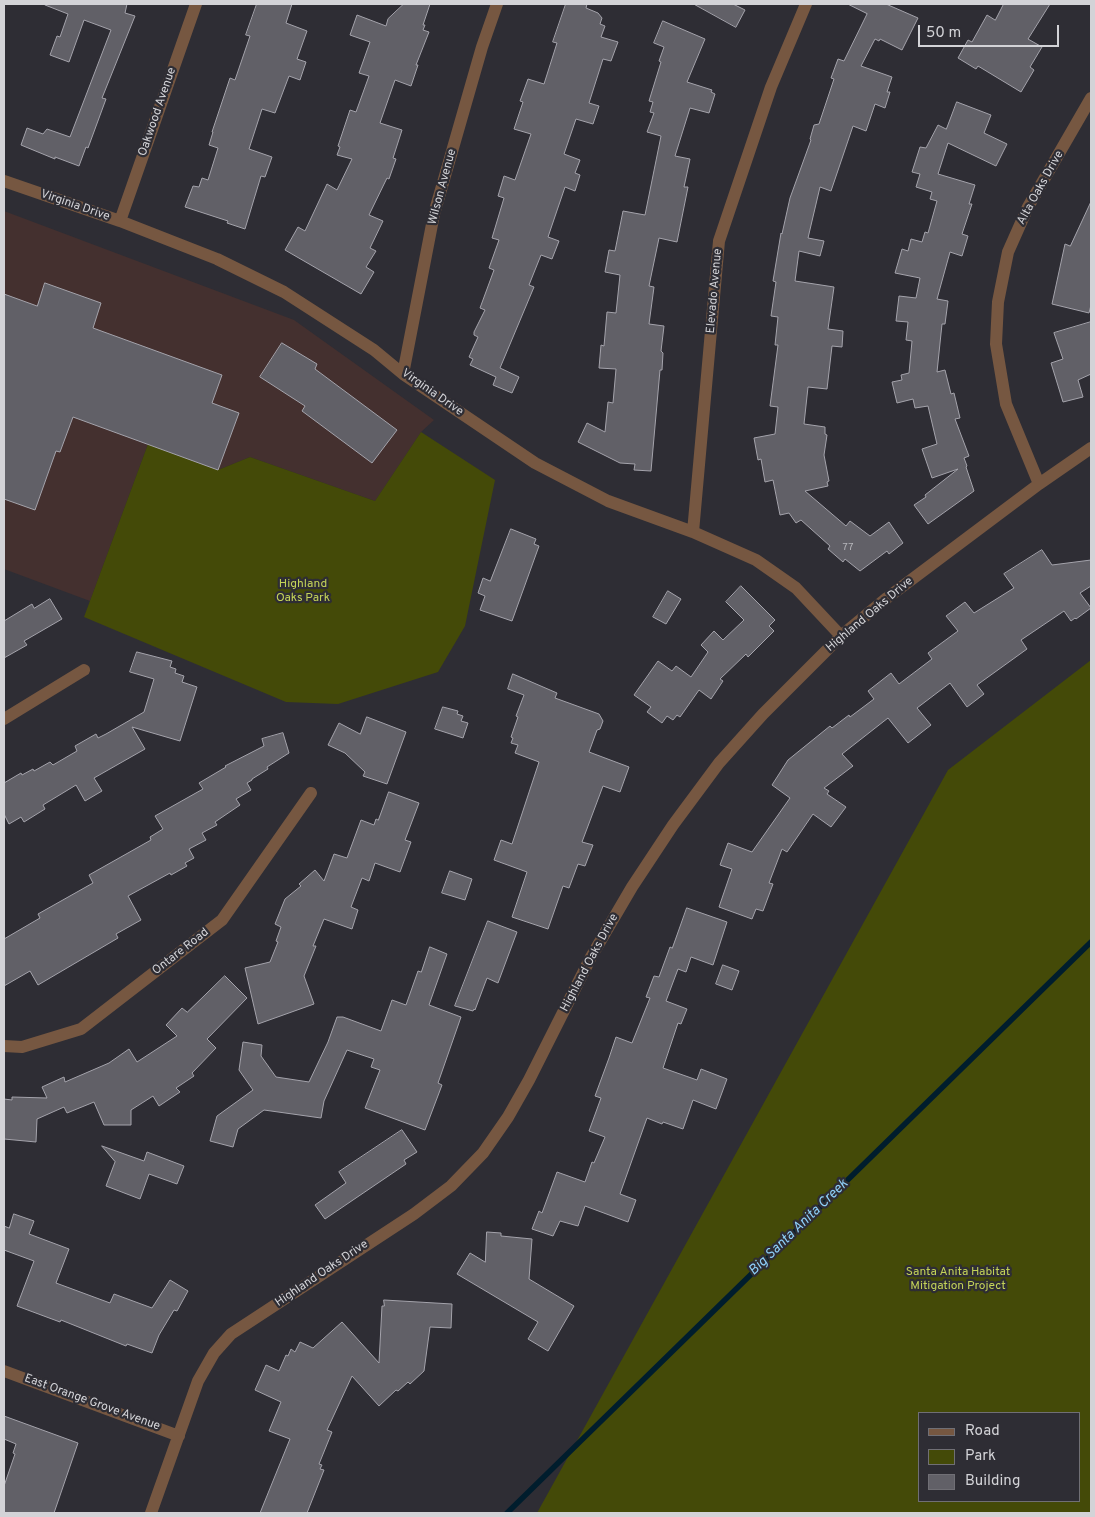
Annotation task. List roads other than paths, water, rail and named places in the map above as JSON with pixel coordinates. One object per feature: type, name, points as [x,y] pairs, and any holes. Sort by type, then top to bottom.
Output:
[{"type":"street","name":"Oakwood Avenue","points":[[120,221],[196,4]]},
{"type":"street","name":"Wilson Avenue","points":[[403,374],[434,214],[482,47],[497,4]]},
{"type":"street","name":"Elevado Avenue","points":[[693,532],[719,241],[772,87],[806,4]]},
{"type":"street","name":"Alta Oaks Drive","points":[[1039,484],[1006,404],[996,344],[998,302],[1008,252],[1028,207],[1091,98]]},
{"type":"street","name":"Virginia Drive","points":[[4,180],[120,221],[217,259],[284,292],[374,350],[403,374],[535,463],[608,501],[693,532],[756,560],[796,588],[840,636]]},
{"type":"street","name":"Highland Oaks Drive","points":[[151,1513],[198,1381],[214,1353],[231,1334],[414,1214],[452,1186],[483,1153],[508,1117],[530,1080],[591,957],[632,887],[673,825],[720,763],[750,728],[840,636],[1039,484],[1091,448]]},
{"type":"street","points":[[4,719],[84,670]]},
{"type":"street","name":"Ontare Road","points":[[4,1046],[22,1047],[81,1029],[222,920],[311,793]]},
{"type":"street","name":"East Orange Grove Avenue","points":[[4,1371],[180,1436]]},
{"type":"waterway","name":"Big Santa Anita Creek","points":[[507,1513],[1091,942]]},
{"type":"park label","name":"Highland Oaks Park","points":[[303,592]]},
{"type":"park label","name":"Santa Anita Habitat Mitigation Project","points":[[958,1280]]}]
